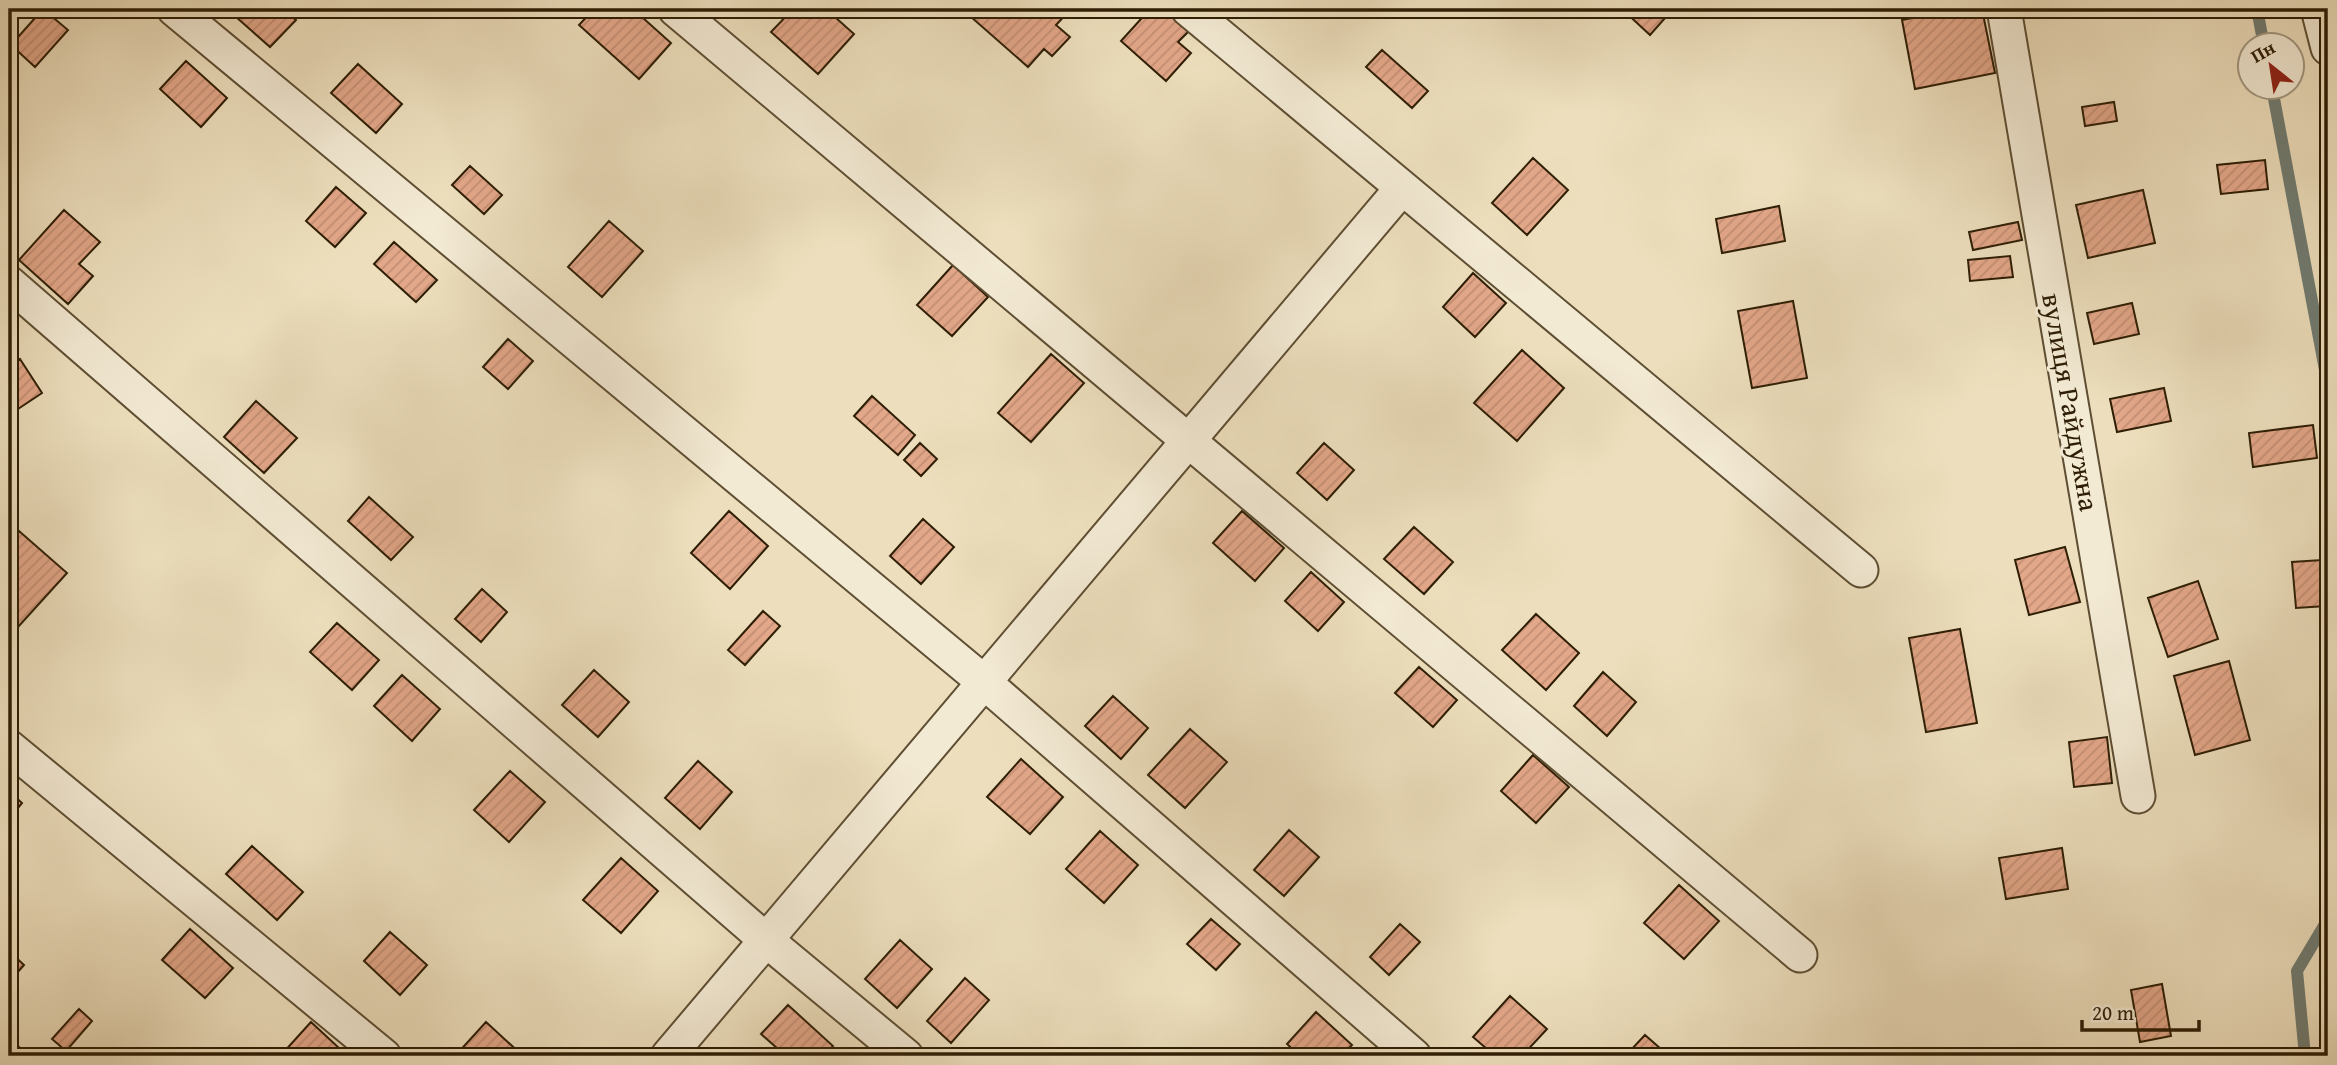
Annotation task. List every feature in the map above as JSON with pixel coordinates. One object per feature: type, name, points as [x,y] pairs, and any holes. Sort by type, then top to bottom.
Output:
[{"type":"street","points":[[174,9],[984,682],[1413,1056]]},
{"type":"street","points":[[675,9],[1800,955]]},
{"type":"street","points":[[1188,9],[1861,570]]},
{"type":"street","name":"вулиця Райдужна","points":[[2004,9],[2138,796]]},
{"type":"street","points":[[2318,9],[2328,48]]},
{"type":"street","points":[[668,1056],[1402,188]]},
{"type":"street","points":[[9,283],[766,940],[906,1056]]},
{"type":"street","points":[[9,747],[384,1056]]},
{"type":"building","points":[[43,9],[68,30],[35,67],[11,45]]},
{"type":"building","points":[[227,9],[283,9],[296,20],[270,47]]},
{"type":"building","points":[[594,9],[633,9],[671,43],[639,79],[579,25]]},
{"type":"building","points":[[793,9],[826,9],[854,34],[818,74],[771,32]]},
{"type":"building","points":[[962,9],[1067,9],[1069,11],[1056,25],[1070,37],[1052,56],[1044,49],[1028,67]]},
{"type":"building","points":[[1150,9],[1167,9],[1190,30],[1178,42],[1191,53],[1166,81],[1121,41]]},
{"type":"building","points":[[1622,9],[1673,9],[1650,35]]},
{"type":"building","points":[[1958,9],[1982,9],[1995,73],[1915,89],[1902,20]]},
{"type":"building","points":[[1382,50],[1428,91],[1412,108],[1366,67]]},
{"type":"building","points":[[186,61],[227,98],[201,127],[160,89]]},
{"type":"building","points":[[358,64],[402,104],[376,133],[331,93]]},
{"type":"building","points":[[2114,102],[2117,121],[2085,126],[2082,107]]},
{"type":"building","points":[[1533,158],[1568,190],[1527,235],[1492,203]]},
{"type":"building","points":[[2265,160],[2268,189],[2221,194],[2217,165]]},
{"type":"building","points":[[470,166],[502,195],[484,214],[452,185]]},
{"type":"building","points":[[336,187],[366,213],[335,247],[306,221]]},
{"type":"building","points":[[2143,190],[2155,243],[2088,258],[2076,205]]},
{"type":"building","points":[[1779,206],[1785,241],[1722,253],[1716,219]]},
{"type":"building","points":[[64,210],[100,242],[79,264],[93,276],[68,304],[19,260]]},
{"type":"building","points":[[609,221],[643,251],[602,297],[568,267]]},
{"type":"building","points":[[2018,222],[2022,240],[1973,250],[1969,232]]},
{"type":"building","points":[[394,242],[437,280],[416,302],[374,264]]},
{"type":"building","points":[[2010,256],[2013,277],[1970,281],[1968,260]]},
{"type":"building","points":[[953,265],[988,297],[952,336],[917,305]]},
{"type":"building","points":[[1473,273],[1506,303],[1475,337],[1443,307]]},
{"type":"building","points":[[1793,301],[1807,378],[1752,388],[1738,311]]},
{"type":"building","points":[[2132,303],[2139,334],[2094,344],[2087,313]]},
{"type":"building","points":[[508,339],[533,361],[508,389],[483,367]]},
{"type":"building","points":[[1522,350],[1564,388],[1517,441],[1474,403]]},
{"type":"building","points":[[1051,354],[1084,383],[1031,442],[998,413]]},
{"type":"building","points":[[20,359],[42,393],[9,415],[9,366]]},
{"type":"building","points":[[2164,388],[2171,421],[2117,432],[2110,399]]},
{"type":"building","points":[[872,396],[915,435],[898,455],[854,416]]},
{"type":"building","points":[[256,401],[297,438],[264,473],[224,437]]},
{"type":"building","points":[[2313,425],[2317,458],[2253,467],[2249,433]]},
{"type":"building","points":[[920,443],[937,459],[921,476],[904,460]]},
{"type":"building","points":[[1324,443],[1354,470],[1327,500],[1297,473]]},
{"type":"building","points":[[369,497],[413,537],[391,560],[348,521]]},
{"type":"building","points":[[729,511],[768,546],[730,589],[691,553]]},
{"type":"building","points":[[1242,511],[1284,548],[1255,581],[1213,543]]},
{"type":"building","points":[[923,519],[954,547],[921,584],[890,556]]},
{"type":"building","points":[[1414,527],[1453,562],[1424,594],[1384,559]]},
{"type":"building","points":[[19,531],[67,573],[18,627],[9,618],[9,542]]},
{"type":"building","points":[[2065,547],[2080,602],[2029,615],[2015,560]]},
{"type":"building","points":[[2322,560],[2326,606],[2296,608],[2292,562]]},
{"type":"building","points":[[1311,572],[1344,602],[1318,631],[1285,601]]},
{"type":"building","points":[[2198,581],[2218,639],[2168,657],[2148,598]]},
{"type":"building","points":[[482,589],[507,612],[481,642],[455,619]]},
{"type":"building","points":[[763,611],[780,626],[745,665],[728,650]]},
{"type":"building","points":[[1536,614],[1579,653],[1546,690],[1502,650]]},
{"type":"building","points":[[337,623],[379,660],[352,690],[310,652]]},
{"type":"building","points":[[1960,629],[1977,723],[1926,732],[1909,638]]},
{"type":"building","points":[[2229,661],[2250,740],[2195,755],[2174,676]]},
{"type":"building","points":[[1419,667],[1457,700],[1433,727],[1395,693]]},
{"type":"building","points":[[594,670],[629,702],[598,737],[562,705]]},
{"type":"building","points":[[1603,672],[1636,702],[1607,736],[1574,706]]},
{"type":"building","points":[[402,675],[440,709],[412,741],[374,706]]},
{"type":"building","points":[[1113,696],[1148,728],[1121,759],[1085,726]]},
{"type":"building","points":[[1190,729],[1227,762],[1185,808],[1148,775]]},
{"type":"building","points":[[2107,737],[2112,783],[2074,787],[2069,742]]},
{"type":"building","points":[[1533,755],[1569,787],[1536,823],[1501,791]]},
{"type":"building","points":[[1021,759],[1063,797],[1030,834],[987,797]]},
{"type":"building","points":[[698,761],[732,792],[700,829],[665,798]]},
{"type":"building","points":[[510,771],[545,802],[509,842],[474,810]]},
{"type":"building","points":[[9,791],[22,803],[9,819]]},
{"type":"building","points":[[1289,830],[1319,857],[1284,896],[1254,870]]},
{"type":"building","points":[[1100,831],[1138,865],[1104,903],[1066,869]]},
{"type":"building","points":[[252,846],[303,892],[277,920],[226,874]]},
{"type":"building","points":[[2062,848],[2068,889],[2006,899],[1999,858]]},
{"type":"building","points":[[621,858],[658,891],[621,933],[583,900]]},
{"type":"building","points":[[1679,885],[1719,921],[1684,959],[1644,923]]},
{"type":"building","points":[[1211,919],[1240,944],[1216,970],[1187,944]]},
{"type":"building","points":[[1400,924],[1420,942],[1389,975],[1370,957]]},
{"type":"building","points":[[190,929],[233,968],[205,998],[162,960]]},
{"type":"building","points":[[390,932],[427,965],[400,995],[364,961]]},
{"type":"building","points":[[900,940],[932,969],[897,1008],[865,979]]},
{"type":"building","points":[[9,951],[24,965],[9,982]]},
{"type":"building","points":[[965,978],[989,1000],[951,1043],[927,1021]]},
{"type":"building","points":[[2162,984],[2171,1036],[2140,1042],[2131,990]]},
{"type":"building","points":[[1510,996],[1547,1029],[1522,1056],[1495,1056],[1473,1037]]},
{"type":"building","points":[[788,1005],[833,1046],[824,1056],[786,1056],[761,1034]]},
{"type":"building","points":[[79,1009],[92,1021],[66,1051],[52,1039]]},
{"type":"building","points":[[1316,1012],[1352,1045],[1341,1056],[1300,1056],[1287,1044]]},
{"type":"building","points":[[311,1022],[339,1048],[332,1056],[284,1056],[282,1054]]},
{"type":"building","points":[[486,1022],[523,1056],[455,1056]]},
{"type":"building","points":[[1645,1035],[1669,1056],[1632,1056],[1628,1053]]},
{"type":"building","points":[[9,1038],[29,1056],[9,1056]]},
{"type":"waterway","points":[[2257,9],[2261,32]]},
{"type":"waterway","points":[[2275,102],[2328,386]]},
{"type":"waterway","points":[[2305,1056],[2297,971],[2328,919]]}]
